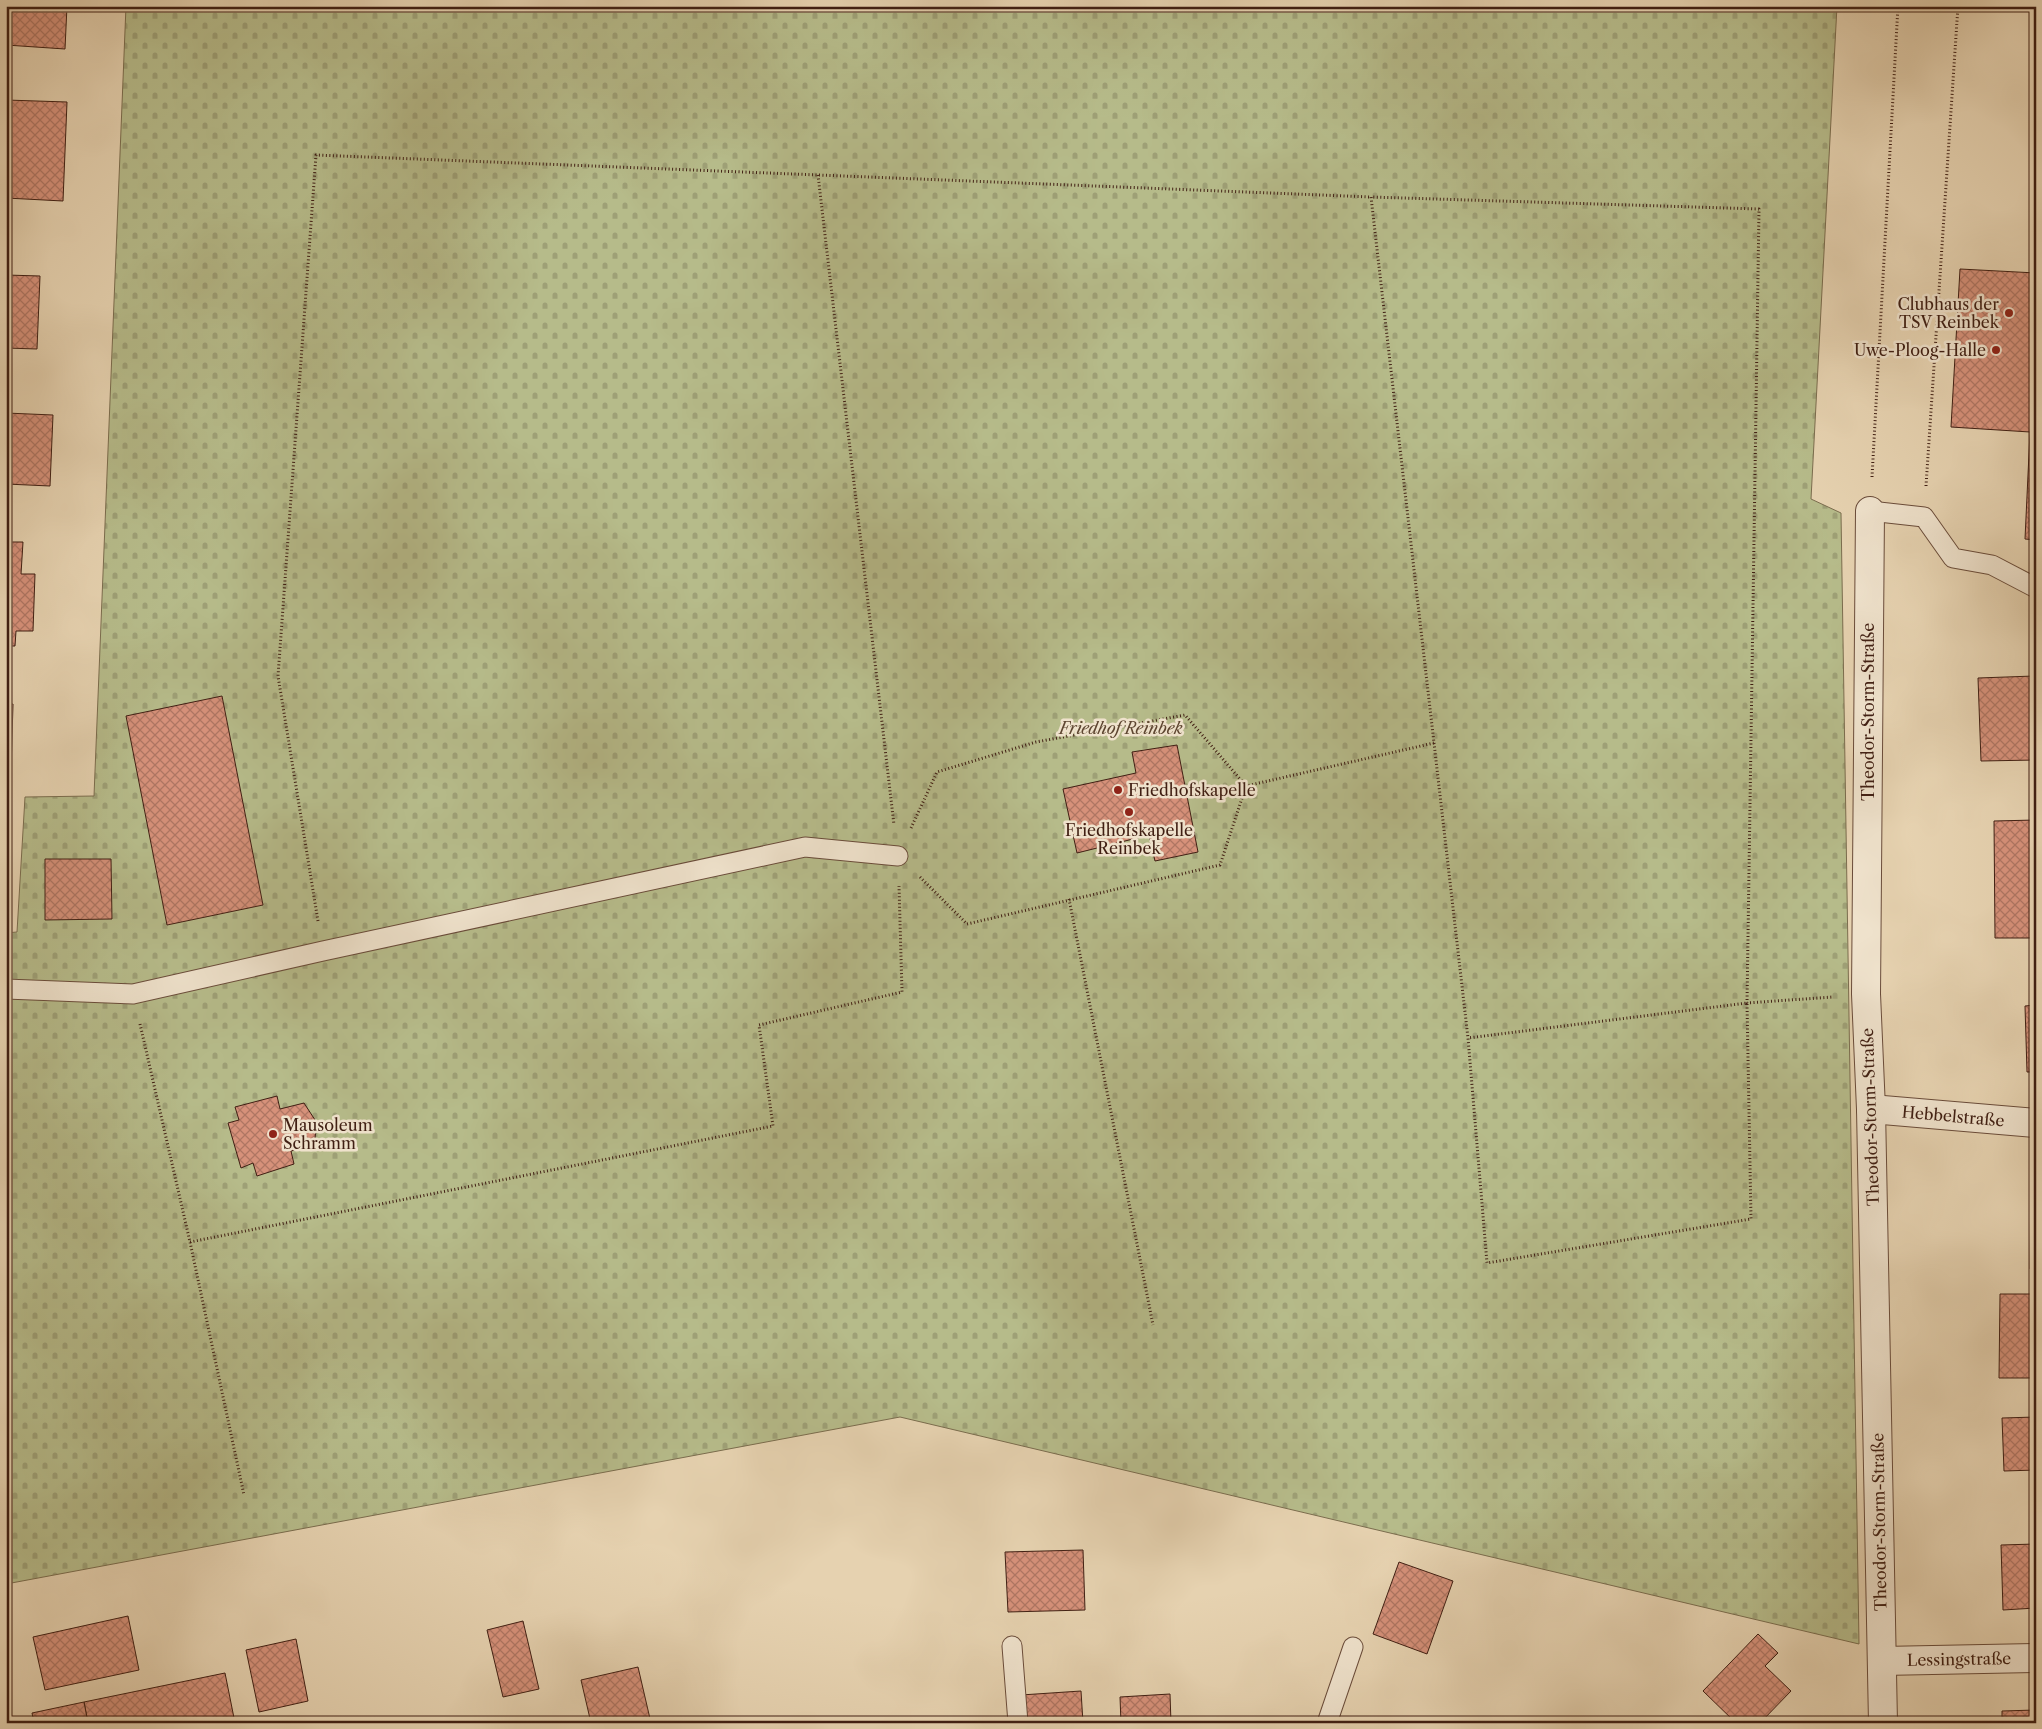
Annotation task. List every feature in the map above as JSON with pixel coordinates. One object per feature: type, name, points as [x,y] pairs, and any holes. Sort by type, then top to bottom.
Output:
[{"type":"street","name":"Theodor-Storm-Straße","points":[[1870,511],[1866,994],[1871,1109],[1883,1723]]},
{"type":"street","name":"Hebbelstraße","points":[[1871,1109],[2036,1123]]},
{"type":"street","name":"Lessingstraße","points":[[1882,1661],[2036,1658]]},
{"type":"lane","points":[[1870,511],[1924,517],[1953,558],[1992,565],[2036,588]]},
{"type":"lane","points":[[6,989],[133,994],[805,847],[898,856]]},
{"type":"lane","points":[[1012,1646],[1018,1723]]},
{"type":"lane","points":[[1327,1723],[1353,1648]]},
{"type":"path","points":[[1870,511],[1898,6]]},
{"type":"path","points":[[1924,517],[1958,6]]},
{"type":"path","points":[[323,951],[278,676],[316,155],[1371,197],[1759,209],[1748,1003],[1751,1219],[1486,1263],[1468,1038],[1371,197]]},
{"type":"path","points":[[190,1242],[773,1126],[759,1025],[902,992],[898,856],[818,175]]},
{"type":"path","points":[[898,856],[936,772],[1036,742],[1185,715],[1246,786]]},
{"type":"path","points":[[1246,786],[1434,743]]},
{"type":"path","points":[[898,856],[967,924],[1220,865],[1246,786]]},
{"type":"path","points":[[1069,899],[1153,1325]]},
{"type":"path","points":[[133,994],[190,1242],[244,1495]]},
{"type":"path","points":[[1468,1038],[1748,1003],[1866,994]]},
{"type":"green space","name":"Friedhof Reinbek","points":[[126,6],[1837,6],[1811,499],[1841,513],[1859,1644],[900,1417],[6,1584],[6,933],[17,932],[25,797],[94,796]]},
{"type":"building","points":[[6,6],[67,6],[65,49],[6,45]]},
{"type":"building","points":[[6,100],[67,102],[63,201],[6,198]]},
{"type":"building","name":"Uwe-Ploog-Halle","points":[[1960,269],[2036,273],[2036,540],[2025,539],[2030,432],[1951,427]]},
{"type":"building","points":[[6,275],[40,276],[37,349],[6,348]]},
{"type":"building","points":[[6,413],[53,415],[50,486],[6,484]]},
{"type":"building","points":[[6,542],[23,542],[21,574],[35,574],[33,631],[16,631],[15,646],[6,646]]},
{"type":"building","points":[[2034,676],[2036,760],[1981,761],[1978,678]]},
{"type":"building","points":[[222,696],[263,905],[167,925],[126,716]]},
{"type":"building","points":[[6,704],[13,704],[11,770],[6,770]]},
{"type":"building","name":"Friedhofskapelle Reinbek","points":[[1177,745],[1198,852],[1155,861],[1149,835],[1077,853],[1063,789],[1136,773],[1132,752]]},
{"type":"building","points":[[2036,820],[2036,938],[1995,938],[1994,821]]},
{"type":"building","points":[[45,859],[111,859],[112,919],[45,920]]},
{"type":"building","points":[[2036,1005],[2036,1072],[2027,1072],[2025,1006]]},
{"type":"building","name":"Mausoleum Schramm","points":[[277,1096],[280,1109],[304,1103],[317,1123],[314,1145],[291,1151],[294,1164],[257,1176],[253,1163],[241,1168],[228,1123],[239,1120],[235,1107]]},
{"type":"building","points":[[2031,1173],[2036,1173],[2036,1269],[2030,1269]]},
{"type":"building","points":[[2000,1294],[2036,1294],[2036,1378],[1999,1378]]},
{"type":"building","points":[[2036,1417],[2036,1470],[2004,1471],[2002,1418]]},
{"type":"building","points":[[2036,1544],[2036,1608],[2003,1610],[2001,1545]]},
{"type":"building","points":[[1083,1550],[1085,1610],[1008,1612],[1005,1552]]},
{"type":"building","points":[[1399,1562],[1453,1581],[1427,1654],[1373,1634]]},
{"type":"building","points":[[128,1616],[139,1670],[45,1690],[33,1637]]},
{"type":"building","points":[[523,1621],[539,1689],[503,1697],[487,1630]]},
{"type":"building","points":[[1758,1634],[1778,1653],[1765,1666],[1791,1691],[1760,1723],[1736,1723],[1703,1691]]},
{"type":"building","points":[[296,1639],[308,1701],[259,1712],[246,1650]]},
{"type":"building","points":[[638,1667],[651,1723],[591,1723],[581,1680]]},
{"type":"building","points":[[225,1673],[235,1723],[88,1723],[84,1702]]},
{"type":"building","points":[[1081,1691],[1083,1723],[1023,1723],[1021,1695]]},
{"type":"building","points":[[1170,1694],[1171,1723],[1121,1723],[1120,1697]]},
{"type":"building","points":[[84,1702],[88,1723],[34,1723],[32,1713]]},
{"type":"building","points":[[2036,1710],[2036,1723],[2002,1723],[2002,1711]]},
{"type":"place","name":"Clubhaus der TSV Reinbek","points":[[2009,313]]},
{"type":"place","name":"Uwe-Ploog-Halle","points":[[1996,350]]},
{"type":"place","name":"Friedhofskapelle","points":[[1118,790]]},
{"type":"place","name":"Friedhofskapelle Reinbek","points":[[1129,812]]},
{"type":"place","name":"Mausoleum Schramm","points":[[273,1134]]}]
